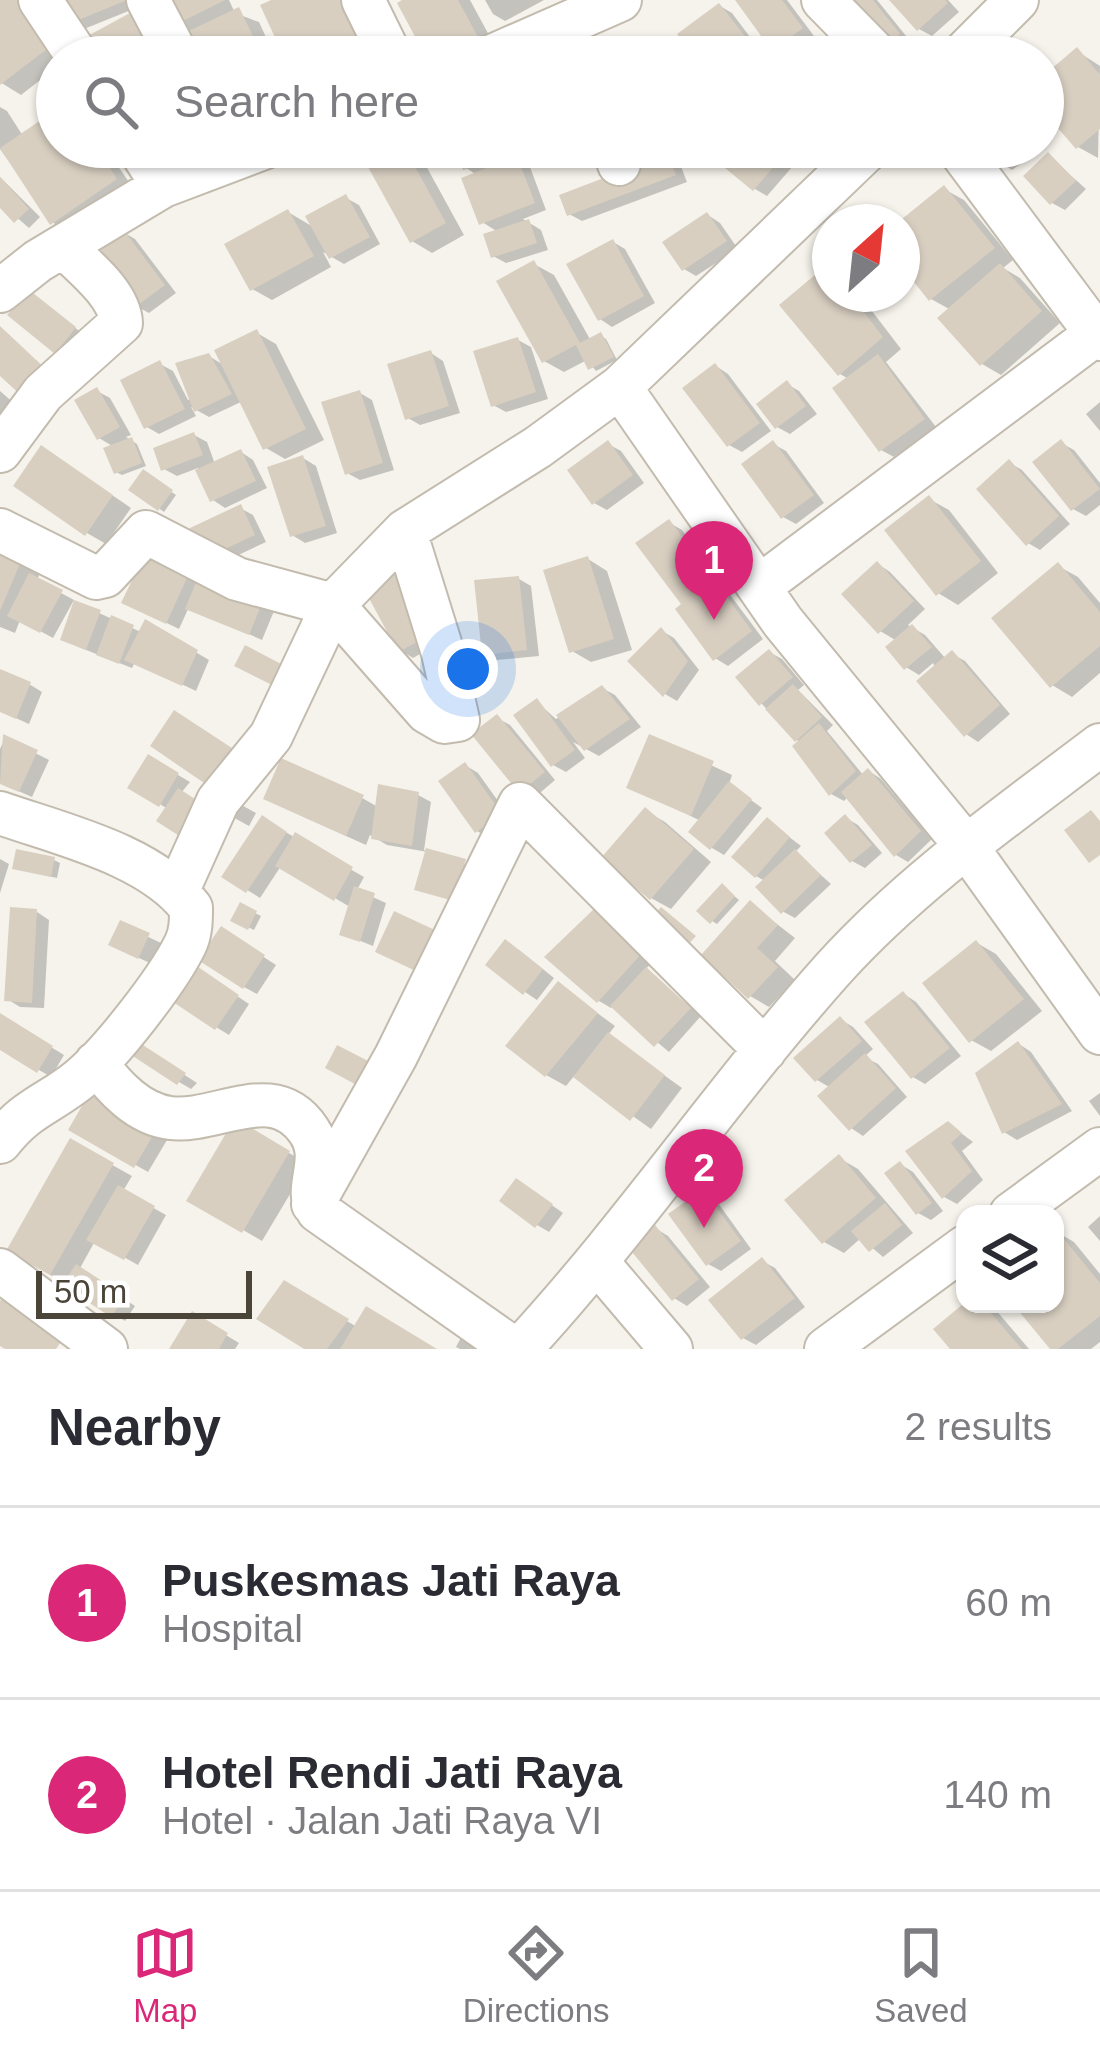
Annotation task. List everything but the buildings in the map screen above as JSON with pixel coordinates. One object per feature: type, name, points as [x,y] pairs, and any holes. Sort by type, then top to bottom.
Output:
[{"type":"street","points":[[40,0],[64,36]]},
{"type":"street","points":[[148,0],[167,36]]},
{"type":"street","points":[[363,0],[381,36]]},
{"type":"street","points":[[574,36],[620,0]]},
{"type":"street","points":[[823,0],[858,36]]},
{"type":"street","points":[[981,36],[1017,0]]},
{"type":"street","points":[[152,168],[163,186]]},
{"type":"street","points":[[3,283],[163,186],[205,168]]},
{"type":"street","points":[[177,892],[218,801],[271,736],[333,605],[405,531],[538,447],[620,387],[848,168]]},
{"type":"street","points":[[760,586],[1099,335],[974,168]]},
{"type":"street","points":[[0,452],[44,393],[121,323],[122,316],[109,295],[63,246]]},
{"type":"street","points":[[620,387],[783,622],[966,846],[1100,1033]]},
{"type":"street","points":[[0,530],[96,578],[105,576],[146,532],[237,579],[333,605],[427,712],[444,722],[458,720],[443,652],[405,531]]},
{"type":"street","points":[[313,1204],[344,1231],[517,1349],[597,1262],[711,1113],[836,966],[904,898],[966,846],[1100,745]]},
{"type":"street","points":[[313,1204],[396,1056],[520,804],[765,1050]]},
{"type":"street","points":[[0,813],[84,841],[138,866],[177,892],[191,908],[185,945],[96,1063],[80,1079],[29,1111],[0,1142]]},
{"type":"street","points":[[96,1063],[126,1096],[160,1115],[184,1118],[267,1103],[296,1116],[316,1146],[313,1204]]},
{"type":"street","points":[[1023,1205],[1100,1149]]},
{"type":"street","points":[[826,1349],[956,1254]]},
{"type":"street","points":[[597,1262],[671,1349]]},
{"type":"street","points":[[0,1270],[106,1349]]},
{"type":"place","name":"Puskesmas Jati Raya","points":[[714,620]]},
{"type":"place","name":"Hotel Rendi Jati Raya","points":[[704,1228]]}]
